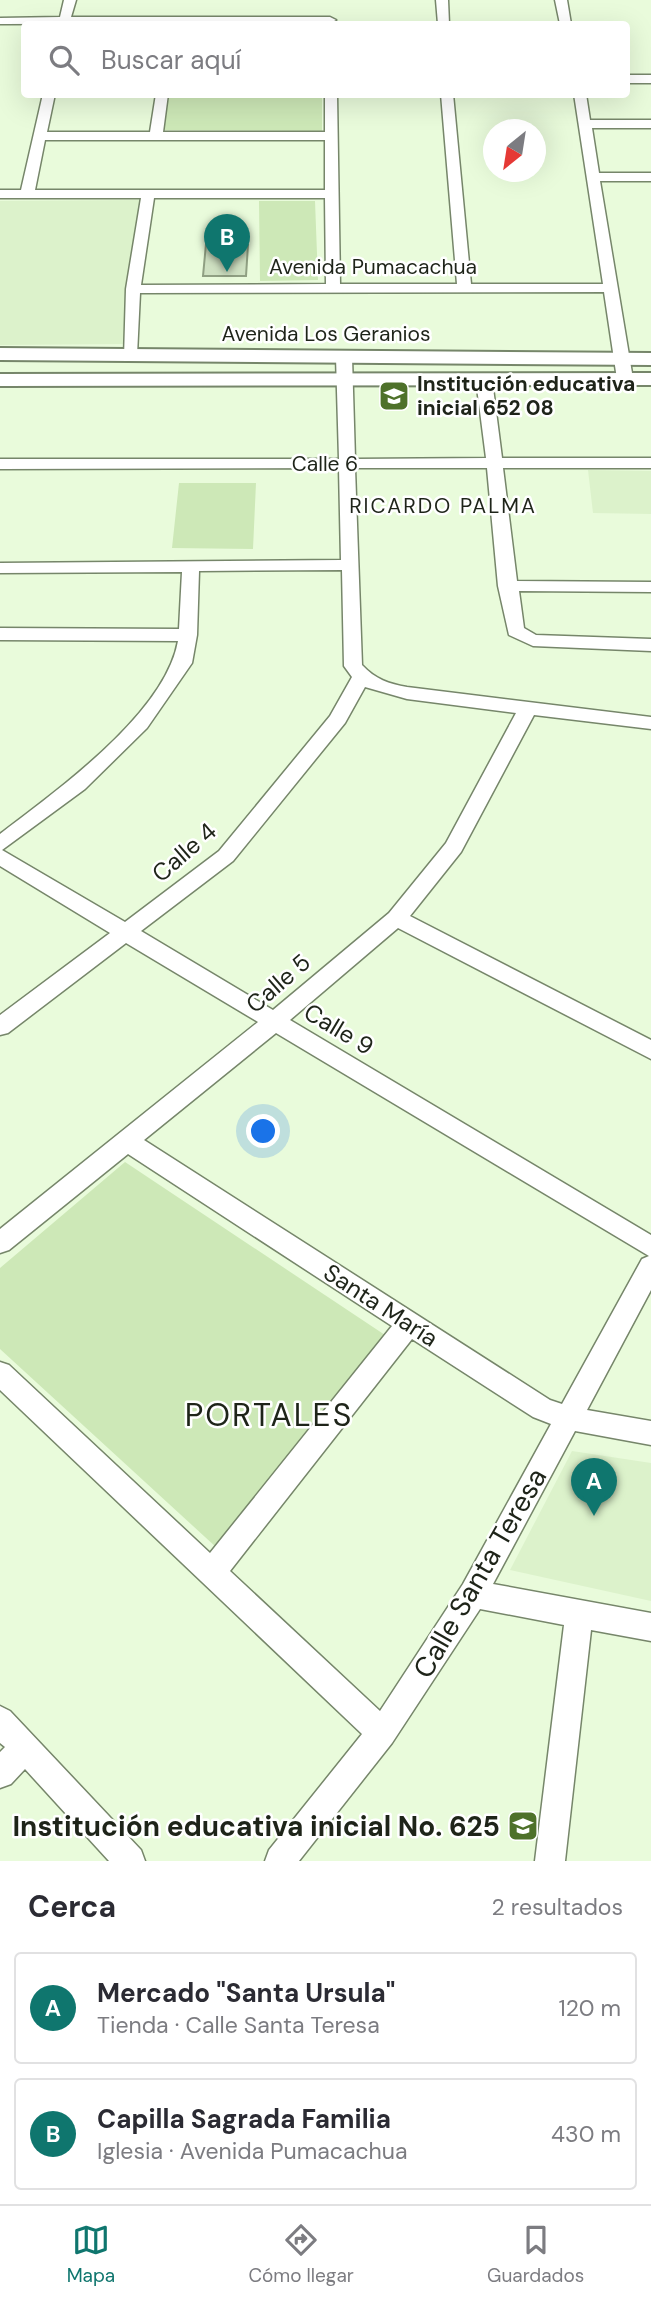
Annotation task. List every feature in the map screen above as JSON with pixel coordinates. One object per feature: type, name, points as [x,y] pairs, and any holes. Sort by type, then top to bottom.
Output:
[{"type":"street","points":[[65,21],[70,0]]},
{"type":"street","points":[[442,0],[444,21]]},
{"type":"street","points":[[561,0],[565,21]]},
{"type":"street","points":[[236,21],[330,18]]},
{"type":"street","points":[[0,21],[21,22]]},
{"type":"street","points":[[630,79],[651,79]]},
{"type":"street","points":[[27,194],[48,98]]},
{"type":"street","points":[[156,136],[161,98]]},
{"type":"street","points":[[331,98],[333,288]]},
{"type":"street","points":[[447,98],[464,288]]},
{"type":"street","points":[[581,98],[613,288],[625,379]]},
{"type":"street","points":[[587,124],[651,124]]},
{"type":"street","points":[[40,136],[331,136]]},
{"type":"street","points":[[595,177],[651,177]]},
{"type":"street","points":[[0,194],[332,194]]},
{"type":"street","points":[[129,355],[133,289],[148,194]]},
{"type":"street","name":"Avenida Pumacachua","points":[[133,289],[613,288]]},
{"type":"street","name":"Avenida Los Geranios","points":[[0,354],[651,359]]},
{"type":"street","points":[[344,357],[345,464],[353,666],[361,677],[381,688],[407,693],[651,723]]},
{"type":"street","name":"Avenida Los Geranios","points":[[0,380],[651,379]]},
{"type":"street","points":[[484,380],[496,464],[507,586],[515,631],[526,638],[651,645]]},
{"type":"street","name":"Calle 6","points":[[0,464],[651,463]]},
{"type":"street","points":[[0,568],[349,565]]},
{"type":"street","points":[[0,844],[78,784],[140,724],[183,663],[188,635],[191,566]]},
{"type":"street","points":[[507,586],[651,587]]},
{"type":"street","points":[[4,637],[188,635]]},
{"type":"street","name":"Calle 4","points":[[0,1027],[226,856],[338,719],[361,677]]},
{"type":"street","name":"Calle 5","points":[[0,1243],[396,918],[454,847],[528,708]]},
{"type":"street","name":"Calle 9","points":[[0,857],[651,1247]]},
{"type":"street","points":[[396,918],[651,1050]]},
{"type":"street","name":"Santa María","points":[[125,1140],[542,1409],[568,1418],[651,1433]]},
{"type":"street","name":"Calle Santa Teresa","points":[[280,1861],[382,1733],[473,1594],[651,1266]]},
{"type":"street","points":[[211,1573],[410,1322]]},
{"type":"street","points":[[0,1373],[382,1733]]},
{"type":"street","points":[[473,1594],[651,1627]]},
{"type":"street","points":[[550,1861],[579,1614]]},
{"type":"street","points":[[0,1721],[130,1861]]},
{"type":"street","points":[[0,1773],[24,1749]]},
{"type":"shaded area","points":[[169,98],[322,98],[322,131],[164,130]]},
{"type":"shaded area","points":[[140,200],[123,344],[0,345],[0,201]]},
{"type":"shaded area","points":[[259,201],[315,201],[318,280],[260,281]]},
{"type":"shaded area","points":[[588,470],[651,471],[651,514],[593,513]]},
{"type":"shaded area","points":[[179,483],[256,483],[253,549],[172,548]]},
{"type":"shaded area","points":[[125,1162],[388,1337],[217,1548],[0,1349],[0,1268]]},
{"type":"shaded area","points":[[572,1451],[651,1463],[651,1601],[510,1570]]},
{"type":"building","points":[[206,244],[248,245],[246,276],[203,276]]},
{"type":"place","name":"Capilla Sagrada Familia","points":[[227,272]]},
{"type":"place","name":"Institución educativa inicial 652 08","points":[[394,396]]},
{"type":"place","name":"Mercado \"Santa Ursula\"","points":[[594,1516]]},
{"type":"place","name":"Institución educativa inicial No. 625","points":[[523,1826]]},
{"type":"district","name":"RICARDO PALMA","points":[[443,506]]},
{"type":"district","name":"PORTALES","points":[[269,1415]]}]
